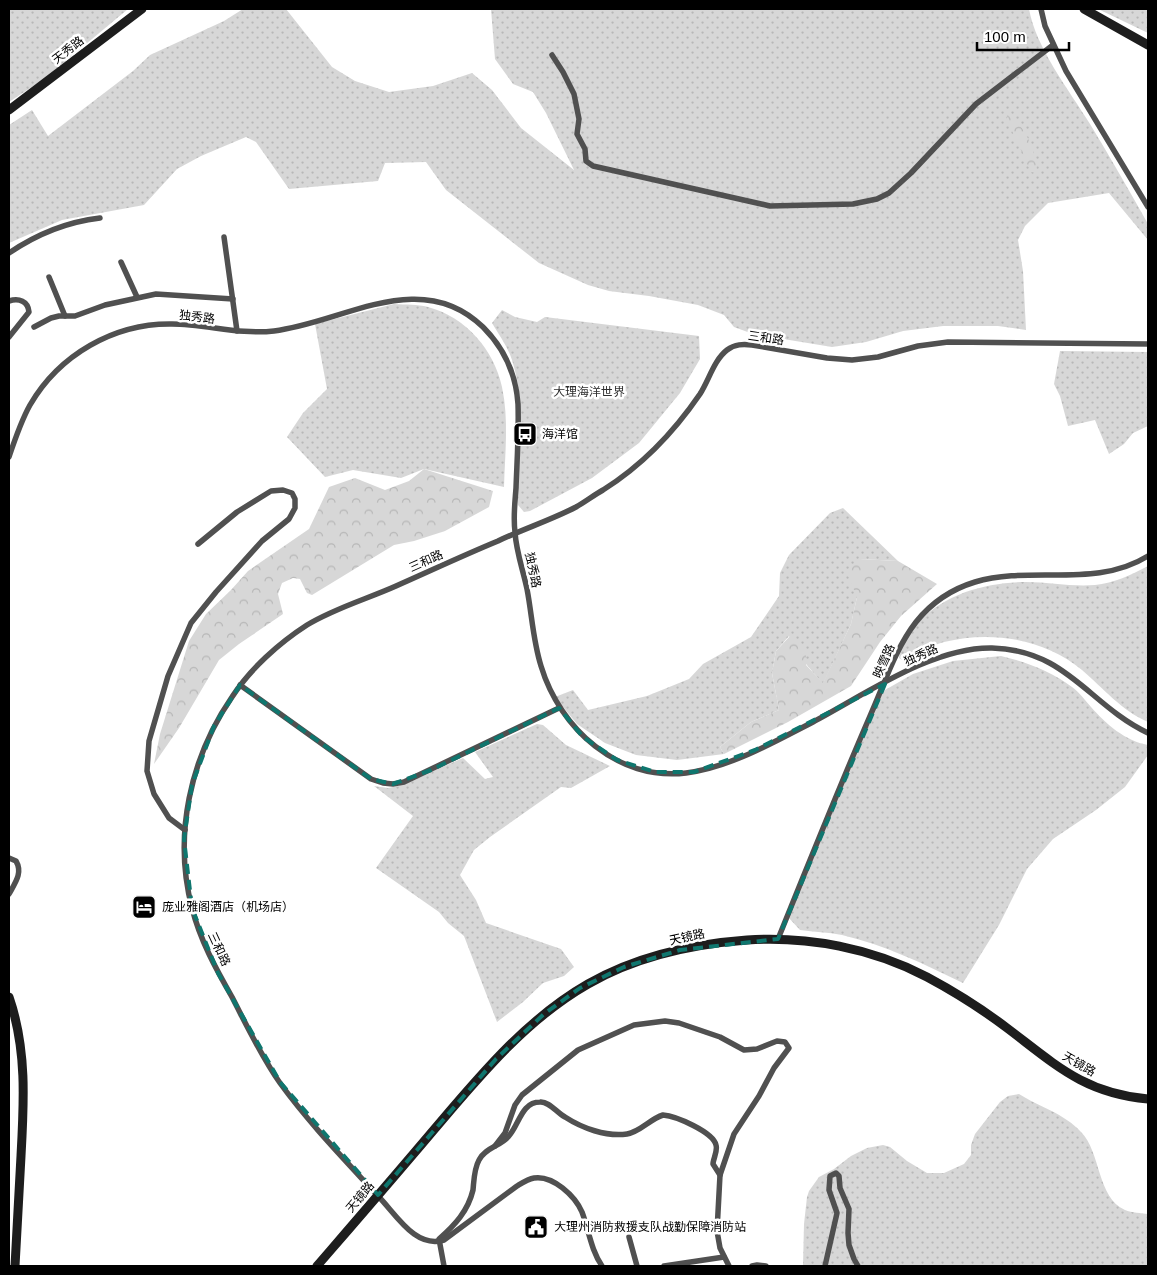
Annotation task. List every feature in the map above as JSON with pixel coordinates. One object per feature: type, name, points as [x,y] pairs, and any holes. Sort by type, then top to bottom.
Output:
[{"type":"street","name":"天秀路","points":[[9,110],[142,9]]},
{"type":"street","points":[[1041,9],[1045,26],[1066,71],[1148,207]]},
{"type":"street","points":[[1084,9],[1148,45]]},
{"type":"street","points":[[552,55],[564,72],[574,94],[579,119],[577,134],[584,149],[586,161],[593,166],[770,206],[791,206],[853,204],[877,199],[888,194],[911,173],[976,104],[1053,45]]},
{"type":"street","points":[[9,253],[57,227],[100,218]]},
{"type":"street","points":[[224,237],[237,332]]},
{"type":"street","points":[[121,262],[137,297]]},
{"type":"street","points":[[49,277],[65,316]]},
{"type":"street","points":[[34,327],[51,318],[75,316],[105,305],[156,294],[233,300]]},
{"type":"street","name":"独秀路","points":[[9,457],[22,421],[38,392],[58,369],[89,346],[119,333],[157,325],[182,325],[237,332],[283,330],[378,303],[407,299],[442,304],[474,319],[488,332],[501,349],[510,366],[516,386],[518,419],[515,533],[538,654],[547,682],[559,708],[568,721],[601,751],[632,766],[655,772],[684,773],[712,767],[802,728],[926,663],[952,653],[981,648],[1016,651],[1041,659],[1064,671],[1110,710],[1128,723],[1148,733]]},
{"type":"street","points":[[9,301],[22,301],[27,306],[29,312],[9,336]]},
{"type":"street","name":"三和路","points":[[438,1242],[425,1240],[412,1233],[349,1164],[280,1082],[218,973],[199,931],[192,908],[185,862],[186,812],[200,757],[214,726],[240,685],[269,655],[307,626],[350,604],[394,587],[576,507],[620,479],[655,450],[683,419],[703,389],[722,354],[730,347],[740,344],[752,345],[827,358],[852,360],[878,357],[918,346],[948,342],[1148,344]]},
{"type":"street","points":[[185,830],[169,818],[154,794],[147,771],[149,741],[168,676],[191,623],[262,541],[288,519],[296,508],[295,499],[292,494],[283,490],[271,491],[237,512],[198,544]]},
{"type":"street","name":"映雪路","points":[[778,940],[841,783],[901,646],[916,622],[932,605],[953,591],[977,582],[1000,577],[1100,574],[1124,568],[1148,556]]},
{"type":"street","points":[[240,685],[371,779],[394,784],[404,782],[431,770],[559,708]]},
{"type":"street","points":[[9,858],[16,861],[19,869],[17,880],[9,894]]},
{"type":"street","name":"天镜路","points":[[318,1266],[496,1059],[532,1024],[574,992],[615,971],[674,952],[731,942],[778,940],[840,946],[874,955],[909,968],[943,986],[982,1010],[1074,1078],[1101,1090],[1148,1099]]},
{"type":"street","points":[[9,997],[19,1037],[24,1078],[15,1266]]},
{"type":"street","points":[[495,1146],[505,1133],[519,1097],[536,1082],[578,1050],[634,1025],[665,1021],[679,1023],[720,1037],[744,1050],[756,1049],[777,1041],[785,1042],[788,1048],[734,1134],[720,1175],[717,1231],[720,1248],[729,1266]]},
{"type":"street","points":[[444,1266],[438,1242],[464,1213],[472,1191],[478,1161],[484,1153],[512,1133],[526,1107],[538,1102],[543,1102],[565,1117],[597,1132],[627,1134],[634,1132],[660,1115],[668,1115],[688,1122],[712,1140],[716,1146],[713,1164],[720,1175]]},
{"type":"street","points":[[825,1266],[837,1212],[829,1190],[829,1180],[830,1176],[836,1173],[839,1176],[840,1188],[849,1210],[848,1238],[851,1251],[858,1266]]},
{"type":"street","points":[[438,1242],[522,1184],[534,1178],[542,1178],[556,1184],[576,1202],[582,1212],[594,1254],[602,1266]]},
{"type":"street","points":[[629,1237],[637,1266]]},
{"type":"street","points":[[664,1266],[724,1257]]},
{"type":"street","points":[[752,1266],[766,1266]]},
{"type":"highlighted area","points":[[885,684],[778,939],[680,950],[624,967],[580,988],[544,1014],[496,1059],[378,1195],[280,1082],[218,973],[192,908],[184,839],[192,785],[214,726],[240,685],[371,779],[393,784],[431,770],[559,708],[583,737],[617,760],[655,772],[694,772],[755,750]]},
{"type":"green space","points":[[9,9],[128,9],[44,79],[9,102]]},
{"type":"green space","points":[[243,9],[286,9],[332,67],[355,81],[389,92],[433,86],[472,73],[492,90],[521,128],[574,170],[546,113],[533,92],[513,84],[495,59],[491,9],[1029,9],[1033,24],[1046,54],[1097,136],[1148,224],[1148,240],[1109,193],[1048,203],[1025,226],[1018,240],[1023,271],[1026,330],[998,326],[943,326],[903,331],[866,342],[832,347],[753,334],[734,327],[724,315],[698,305],[609,291],[588,285],[539,263],[446,190],[426,162],[385,163],[378,181],[289,189],[256,142],[246,137],[201,156],[177,169],[144,205],[62,220],[9,243],[9,125],[32,110],[48,136],[133,71],[150,55],[224,21]]},
{"type":"green space","points":[[1098,9],[1148,9],[1148,33]]},
{"type":"green space","points":[[1007,111],[1019,124],[1028,139],[1032,148],[1037,173],[1031,172],[1007,120]]},
{"type":"green space","points":[[394,304],[424,306],[442,312],[466,327],[485,348],[498,373],[504,399],[506,437],[504,487],[424,469],[401,478],[353,470],[325,477],[287,437],[303,413],[327,389],[315,324]]},
{"type":"green space","name":"大理海洋世界","points":[[502,310],[515,317],[537,322],[545,317],[699,336],[700,359],[680,393],[639,443],[592,478],[530,511],[524,512],[518,505],[517,497],[520,428],[519,393],[512,360],[492,323]]},
{"type":"green space","points":[[1060,351],[1148,352],[1148,426],[1133,433],[1124,444],[1109,454],[1095,420],[1068,426],[1060,396],[1054,384]]},
{"type":"green space","points":[[424,469],[493,491],[489,507],[445,531],[394,545],[312,595],[307,593],[300,579],[293,578],[282,583],[278,594],[283,614],[219,660],[179,728],[154,764],[160,734],[189,641],[206,614],[248,571],[309,529],[329,487],[355,478],[385,490],[409,481]]},
{"type":"green space","points":[[843,508],[898,561],[860,559],[857,597],[851,624],[823,684],[806,664],[789,636],[776,651],[772,673],[779,710],[751,722],[720,747],[724,754],[677,760],[636,755],[605,743],[577,724],[555,697],[573,690],[588,710],[647,696],[689,679],[703,664],[751,637],[779,596],[780,573],[789,555],[830,513]]},
{"type":"green space","points":[[860,559],[898,561],[937,584],[901,616],[880,642],[851,686],[788,722],[724,754],[720,747],[751,722],[779,710],[772,673],[776,651],[790,636],[806,653],[806,665],[823,683],[851,624],[857,597],[847,573]]},
{"type":"green space","points":[[1148,566],[1148,722],[1121,705],[1067,659],[1034,644],[999,637],[962,638],[944,642],[902,660],[899,658],[903,643],[919,622],[941,604],[968,591],[997,584],[1012,583],[1035,582],[1095,585],[1122,578]]},
{"type":"green space","points":[[1001,656],[1020,661],[1056,676],[1077,691],[1116,731],[1132,740],[1148,745],[1148,755],[1125,787],[1096,810],[1053,839],[1027,869],[999,925],[963,983],[919,962],[874,944],[832,933],[800,930],[788,917],[872,708],[885,690],[913,674],[953,661]]},
{"type":"green space","points":[[537,724],[543,725],[566,745],[610,766],[571,788],[561,787],[490,837],[474,850],[460,875],[476,900],[486,923],[561,949],[574,967],[564,976],[543,983],[523,1002],[497,1022],[464,936],[448,923],[439,912],[376,868],[413,816],[374,786],[388,788],[398,786],[463,758],[485,779],[493,777],[475,752]]},
{"type":"green space","points":[[1019,1094],[1074,1125],[1081,1132],[1092,1151],[1109,1196],[1125,1210],[1148,1214],[1148,1266],[803,1266],[807,1197],[819,1177],[867,1148],[883,1145],[890,1147],[907,1161],[927,1173],[944,1173],[964,1164],[971,1155],[971,1145],[975,1134],[1000,1102],[1008,1096]]},
{"type":"place","name":"海洋馆","points":[[525,434]]},
{"type":"place","name":"庞业雅阁酒店（机场店）","points":[[144,907]]},
{"type":"place","name":"大理州消防救援支队战勤保障消防站","points":[[536,1227]]}]
